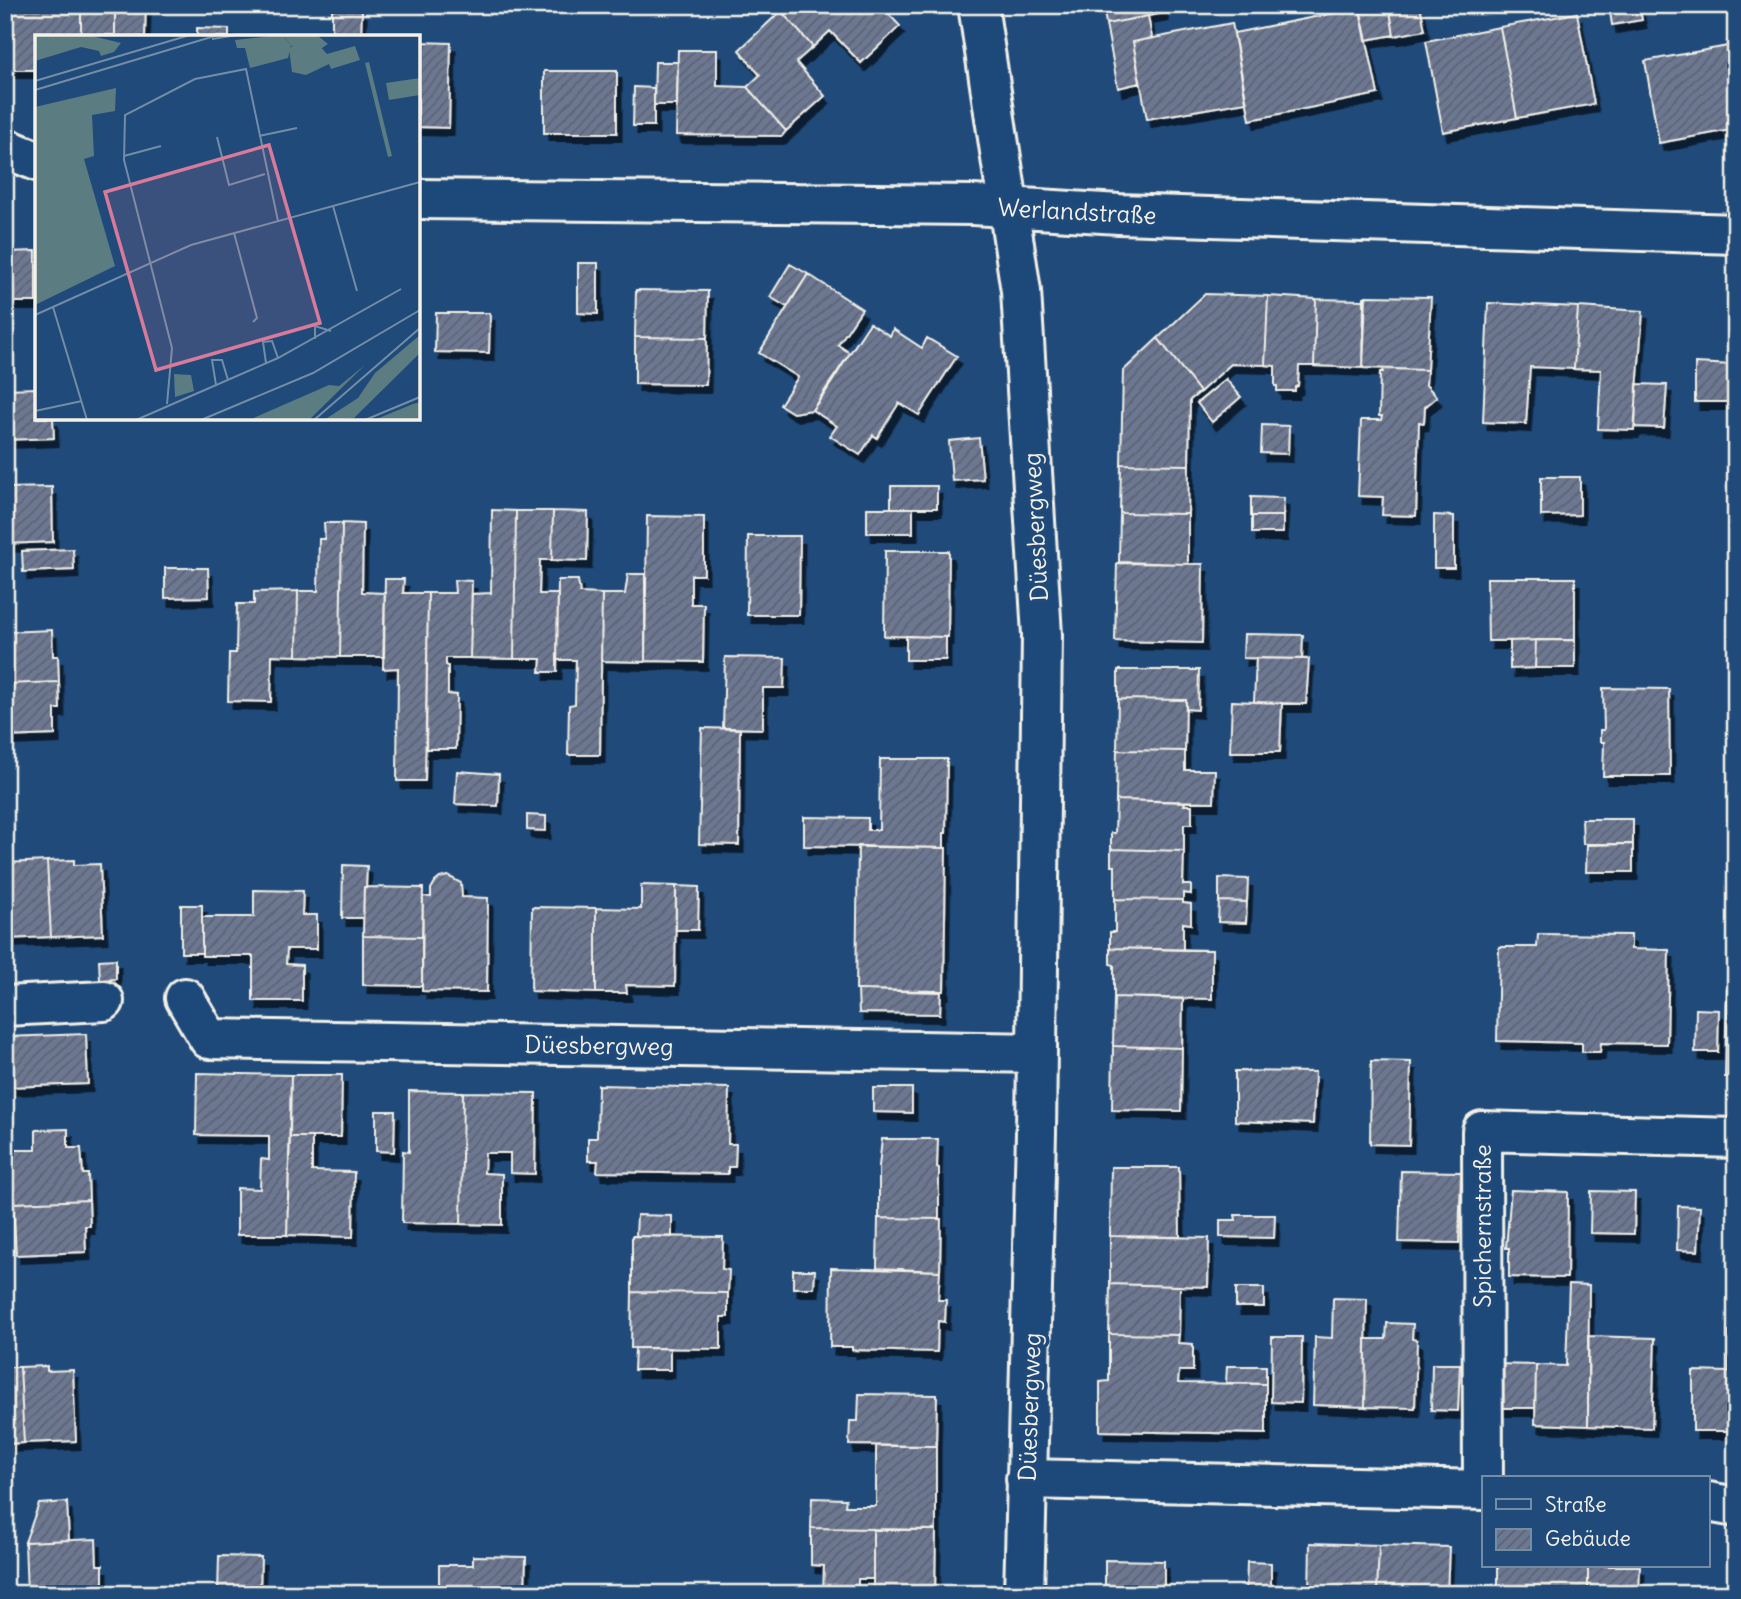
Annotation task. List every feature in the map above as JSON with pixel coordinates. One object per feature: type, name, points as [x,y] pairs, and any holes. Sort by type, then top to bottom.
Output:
[{"type":"street","name":"Düesbergweg","points":[[978,5],[1021,291],[1042,635],[1037,1053],[1024,1594]]},
{"type":"street","points":[[5,148],[35,159]]},
{"type":"street","name":"Werlandstraße","points":[[420,199],[1009,207],[1132,215],[1736,234]]},
{"type":"street","name":"Düesbergweg","points":[[185,998],[209,1038],[1037,1053]]},
{"type":"street","points":[[5,1006],[104,1001]]},
{"type":"street","name":"Spichernstraße","points":[[1483,1476],[1482,1131],[1736,1139]]},
{"type":"street","name":"Spichernstraße","points":[[1027,1479],[1482,1490]]},
{"type":"street","points":[[1710,1502],[1736,1507]]},
{"type":"building","points":[[42,5],[81,5],[81,35],[35,35],[35,70],[5,70],[5,9],[42,9]]},
{"type":"building","points":[[81,5],[115,5],[115,35],[81,35]]},
{"type":"building","points":[[115,5],[146,5],[145,35],[115,35]]},
{"type":"building","points":[[787,5],[880,5],[900,26],[861,63],[830,31],[813,47],[781,11]]},
{"type":"building","points":[[1103,5],[1162,5],[1164,13],[1106,24]]},
{"type":"building","points":[[1359,5],[1389,5],[1394,35],[1366,40]]},
{"type":"building","points":[[1389,5],[1420,5],[1425,30],[1394,36]]},
{"type":"building","points":[[1609,5],[1639,5],[1642,20],[1612,25]]},
{"type":"building","points":[[1360,8],[1378,94],[1250,120],[1234,33]]},
{"type":"building","points":[[332,9],[362,10],[361,35],[332,35]]},
{"type":"building","points":[[781,11],[813,47],[796,62],[825,96],[786,131],[747,87],[760,75],[739,50]]},
{"type":"building","points":[[1577,13],[1594,104],[1517,118],[1500,27]]},
{"type":"building","points":[[1148,16],[1152,38],[1133,42],[1140,83],[1118,88],[1106,24]]},
{"type":"building","points":[[1232,23],[1246,102],[1147,119],[1133,42]]},
{"type":"building","points":[[1500,27],[1517,118],[1443,132],[1426,41]]},
{"type":"building","points":[[197,28],[229,29],[229,35],[197,35]]},
{"type":"building","points":[[1736,40],[1736,88],[1727,42]]},
{"type":"building","points":[[420,42],[451,43],[449,128],[420,127]]},
{"type":"building","points":[[1728,46],[1736,88],[1736,129],[1659,143],[1645,61]]},
{"type":"building","points":[[678,50],[717,50],[717,86],[747,87],[786,131],[782,136],[676,135]]},
{"type":"building","points":[[655,62],[678,62],[677,105],[654,105]]},
{"type":"building","points":[[544,71],[617,71],[617,133],[544,133]]},
{"type":"building","points":[[634,87],[654,88],[654,126],[633,126]]},
{"type":"building","points":[[35,251],[35,302],[5,302],[5,252]]},
{"type":"building","points":[[578,263],[598,263],[598,314],[578,313]]},
{"type":"building","points":[[790,264],[808,274],[787,307],[770,297]]},
{"type":"building","points":[[808,274],[862,309],[838,345],[850,353],[825,393],[812,410],[793,413],[780,405],[798,377],[759,353]]},
{"type":"building","points":[[636,290],[708,291],[707,338],[635,337]]},
{"type":"building","points":[[1205,294],[1268,296],[1265,365],[1231,364],[1200,392],[1158,338]]},
{"type":"building","points":[[1268,296],[1316,299],[1314,366],[1299,366],[1298,386],[1295,391],[1277,391],[1275,366],[1265,365]]},
{"type":"building","points":[[1366,296],[1431,297],[1427,370],[1363,368]]},
{"type":"building","points":[[1316,299],[1364,300],[1363,368],[1314,366]]},
{"type":"building","points":[[1488,303],[1578,307],[1574,369],[1530,367],[1526,424],[1483,422]]},
{"type":"building","points":[[1578,307],[1643,311],[1634,430],[1598,429],[1601,370],[1574,369]]},
{"type":"building","points":[[436,313],[490,313],[489,353],[435,352]]},
{"type":"building","points":[[870,323],[890,336],[893,329],[922,348],[927,338],[957,356],[919,415],[899,403],[877,438],[873,435],[860,455],[830,436],[837,426],[812,410]]},
{"type":"building","points":[[1736,323],[1736,402],[1731,402]]},
{"type":"building","points":[[635,337],[707,338],[706,385],[635,384]]},
{"type":"building","points":[[1158,338],[1200,392],[1190,400],[1189,465],[1121,464],[1123,371]]},
{"type":"building","points":[[1695,363],[1734,365],[1731,402],[1695,402]]},
{"type":"building","points":[[1383,369],[1427,370],[1426,385],[1437,397],[1425,407],[1424,423],[1419,422],[1416,516],[1382,515],[1383,497],[1358,496],[1361,420],[1381,420],[1380,372],[1383,372]]},
{"type":"building","points":[[1226,379],[1241,397],[1212,422],[1197,403]]},
{"type":"building","points":[[1637,384],[1667,385],[1664,428],[1635,427]]},
{"type":"building","points":[[35,388],[35,420],[53,420],[54,438],[5,440],[5,389]]},
{"type":"building","points":[[1262,425],[1289,426],[1288,454],[1261,453]]},
{"type":"building","points":[[979,438],[983,479],[952,481],[949,441]]},
{"type":"building","points":[[1121,464],[1189,465],[1188,514],[1120,513]]},
{"type":"building","points":[[1541,477],[1580,477],[1580,515],[1541,516]]},
{"type":"building","points":[[891,486],[937,486],[937,508],[891,508]]},
{"type":"building","points":[[52,487],[53,542],[5,544],[5,488]]},
{"type":"building","points":[[1251,497],[1284,498],[1283,516],[1251,516]]},
{"type":"building","points":[[867,508],[913,508],[913,533],[867,533]]},
{"type":"building","points":[[492,510],[516,511],[514,659],[470,658],[472,594],[491,593]]},
{"type":"building","points":[[516,511],[553,511],[552,560],[540,560],[539,594],[558,594],[557,672],[540,672],[541,659],[514,659]]},
{"type":"building","points":[[553,511],[588,512],[587,561],[552,560]]},
{"type":"building","points":[[1120,513],[1188,514],[1188,564],[1119,562]]},
{"type":"building","points":[[1434,515],[1454,516],[1454,568],[1434,568]]},
{"type":"building","points":[[647,516],[704,517],[704,575],[691,575],[691,604],[704,604],[703,662],[645,661]]},
{"type":"building","points":[[1252,516],[1283,516],[1283,533],[1252,533]]},
{"type":"building","points":[[324,523],[342,523],[340,657],[297,656],[298,591],[318,591],[319,539],[325,539]]},
{"type":"building","points":[[342,523],[363,524],[362,592],[385,593],[384,657],[340,657]]},
{"type":"building","points":[[748,536],[800,536],[799,615],[747,615]]},
{"type":"building","points":[[73,549],[74,570],[23,572],[22,551]]},
{"type":"building","points":[[885,551],[949,551],[948,637],[884,636]]},
{"type":"building","points":[[1117,563],[1203,564],[1202,643],[1115,641]]},
{"type":"building","points":[[165,568],[208,568],[209,597],[165,598]]},
{"type":"building","points":[[628,574],[645,574],[645,662],[601,661],[602,594],[625,594]]},
{"type":"building","points":[[1487,578],[1575,578],[1575,640],[1488,641]]},
{"type":"building","points":[[385,579],[404,579],[403,593],[428,593],[425,781],[397,781],[398,668],[383,669]]},
{"type":"building","points":[[454,580],[472,581],[470,658],[446,658],[448,694],[457,695],[456,749],[426,749],[428,593],[455,593]]},
{"type":"building","points":[[558,580],[578,580],[580,593],[602,594],[600,755],[568,755],[569,705],[575,704],[576,660],[557,660]]},
{"type":"building","points":[[298,591],[297,656],[272,655],[271,702],[228,701],[229,653],[236,653],[237,604],[254,604],[254,592]]},
{"type":"building","points":[[52,630],[53,656],[58,656],[59,682],[5,684],[5,632]]},
{"type":"building","points":[[1244,634],[1303,635],[1302,659],[1243,658]]},
{"type":"building","points":[[906,636],[946,637],[946,660],[906,660]]},
{"type":"building","points":[[1536,640],[1535,668],[1510,669],[1510,641]]},
{"type":"building","points":[[1536,640],[1575,640],[1575,668],[1535,668]]},
{"type":"building","points":[[725,657],[785,658],[784,688],[763,688],[763,729],[723,728]]},
{"type":"building","points":[[1256,658],[1309,659],[1306,704],[1254,702]]},
{"type":"building","points":[[1118,670],[1199,670],[1198,710],[1186,709],[1186,700],[1118,699]]},
{"type":"building","points":[[59,682],[60,709],[55,709],[55,735],[5,737],[5,684]]},
{"type":"building","points":[[1603,688],[1669,689],[1670,776],[1603,776],[1604,742],[1600,742],[1600,730],[1604,730]]},
{"type":"building","points":[[1118,699],[1186,700],[1185,751],[1117,750]]},
{"type":"building","points":[[1232,701],[1282,703],[1280,752],[1230,752]]},
{"type":"building","points":[[702,728],[740,729],[739,845],[699,844]]},
{"type":"building","points":[[1117,750],[1185,751],[1185,770],[1215,770],[1214,802],[1116,800]]},
{"type":"building","points":[[880,759],[947,759],[944,848],[804,846],[804,817],[868,818],[868,830],[879,830]]},
{"type":"building","points":[[457,771],[499,774],[498,806],[455,804]]},
{"type":"building","points":[[1116,800],[1185,802],[1184,805],[1192,805],[1192,824],[1184,824],[1184,851],[1111,849],[1111,833],[1115,833]]},
{"type":"building","points":[[527,815],[546,816],[546,831],[527,830]]},
{"type":"building","points":[[1582,819],[1633,819],[1633,844],[1583,844]]},
{"type":"building","points":[[1633,844],[1633,872],[1586,872],[1587,845]]},
{"type":"building","points":[[858,846],[946,848],[944,991],[856,990]]},
{"type":"building","points":[[1111,849],[1184,851],[1183,885],[1191,885],[1191,894],[1183,893],[1183,900],[1115,899],[1115,866],[1111,866]]},
{"type":"building","points":[[74,860],[74,865],[100,864],[103,935],[51,937],[47,861]]},
{"type":"building","points":[[47,861],[51,937],[5,939],[5,863]]},
{"type":"building","points":[[343,865],[367,866],[363,918],[342,918]]},
{"type":"building","points":[[448,876],[461,883],[462,897],[488,898],[487,992],[422,991],[423,896],[431,897],[435,882]]},
{"type":"building","points":[[1219,878],[1248,879],[1247,902],[1219,901]]},
{"type":"building","points":[[641,885],[676,886],[675,986],[626,985],[627,993],[596,993],[596,908],[641,909]]},
{"type":"building","points":[[676,886],[699,887],[698,930],[676,930]]},
{"type":"building","points":[[364,887],[423,888],[422,937],[363,936]]},
{"type":"building","points":[[254,890],[303,891],[302,915],[317,915],[317,949],[287,949],[286,964],[302,965],[302,1001],[253,1001],[253,956],[202,956],[202,917],[254,917]]},
{"type":"building","points":[[1115,899],[1183,900],[1183,903],[1191,904],[1191,924],[1183,923],[1183,950],[1110,948],[1110,932],[1115,932]]},
{"type":"building","points":[[1219,901],[1247,902],[1246,923],[1218,922]]},
{"type":"building","points":[[181,905],[202,905],[202,953],[181,953]]},
{"type":"building","points":[[532,907],[596,908],[596,993],[531,991]]},
{"type":"building","points":[[1538,934],[1631,935],[1631,949],[1669,950],[1667,1044],[1601,1043],[1600,1052],[1582,1052],[1582,1043],[1497,1041],[1499,947],[1537,947]]},
{"type":"building","points":[[363,936],[422,937],[422,986],[363,985]]},
{"type":"building","points":[[1110,948],[1212,950],[1212,999],[1114,997],[1114,965],[1110,964]]},
{"type":"building","points":[[116,959],[116,979],[100,980],[99,960]]},
{"type":"building","points":[[858,990],[941,992],[940,1014],[859,1013]]},
{"type":"building","points":[[1727,990],[1736,990],[1736,1077],[1725,1077]]},
{"type":"building","points":[[1114,997],[1183,999],[1182,1048],[1113,1046]]},
{"type":"building","points":[[1696,1009],[1719,1010],[1718,1052],[1695,1052]]},
{"type":"building","points":[[86,1034],[88,1084],[8,1087],[6,1037]]},
{"type":"building","points":[[1113,1046],[1182,1048],[1181,1111],[1112,1110]]},
{"type":"building","points":[[1371,1061],[1411,1062],[1409,1145],[1370,1144]]},
{"type":"building","points":[[1235,1071],[1315,1072],[1313,1124],[1235,1121]]},
{"type":"building","points":[[197,1073],[291,1075],[287,1235],[237,1235],[237,1188],[260,1189],[261,1159],[269,1160],[269,1136],[196,1135]]},
{"type":"building","points":[[291,1075],[342,1075],[341,1137],[290,1137]]},
{"type":"building","points":[[598,1085],[729,1088],[728,1144],[736,1144],[735,1167],[728,1167],[728,1174],[597,1172],[598,1161],[588,1161],[588,1138],[597,1138]]},
{"type":"building","points":[[873,1088],[912,1088],[912,1113],[873,1112]]},
{"type":"building","points":[[409,1091],[463,1092],[461,1224],[402,1223],[403,1151],[409,1152]]},
{"type":"building","points":[[463,1092],[536,1093],[535,1174],[510,1173],[510,1153],[485,1153],[484,1173],[502,1174],[502,1225],[461,1224]]},
{"type":"building","points":[[376,1111],[395,1111],[394,1152],[376,1151]]},
{"type":"building","points":[[68,1129],[68,1148],[81,1148],[83,1174],[88,1174],[89,1200],[13,1203],[11,1150],[36,1150],[36,1130]]},
{"type":"building","points":[[290,1137],[312,1137],[312,1171],[354,1172],[353,1237],[287,1235]]},
{"type":"building","points":[[882,1139],[938,1139],[939,1219],[879,1218]]},
{"type":"building","points":[[1111,1167],[1179,1167],[1180,1237],[1110,1236]]},
{"type":"building","points":[[1401,1171],[1461,1172],[1459,1243],[1399,1242]]},
{"type":"building","points":[[1511,1190],[1568,1192],[1567,1278],[1509,1277],[1509,1248],[1506,1248]]},
{"type":"building","points":[[1591,1191],[1635,1192],[1634,1234],[1590,1233]]},
{"type":"building","points":[[89,1200],[90,1226],[85,1226],[86,1252],[16,1255],[13,1203]]},
{"type":"building","points":[[1678,1206],[1700,1207],[1698,1251],[1677,1250]]},
{"type":"building","points":[[637,1215],[672,1216],[672,1237],[636,1236]]},
{"type":"building","points":[[1235,1215],[1275,1215],[1274,1238],[1220,1237],[1220,1220],[1236,1220]]},
{"type":"building","points":[[878,1218],[941,1219],[940,1271],[877,1268]]},
{"type":"building","points":[[632,1236],[723,1237],[722,1269],[729,1270],[728,1293],[632,1292]]},
{"type":"building","points":[[1110,1236],[1209,1238],[1208,1287],[1110,1284]]},
{"type":"building","points":[[831,1268],[940,1271],[938,1300],[946,1300],[945,1322],[938,1321],[937,1352],[830,1347]]},
{"type":"building","points":[[793,1270],[815,1270],[814,1288],[793,1288]]},
{"type":"building","points":[[1110,1284],[1180,1286],[1179,1335],[1109,1334]]},
{"type":"building","points":[[1569,1284],[1589,1285],[1588,1426],[1535,1424],[1536,1365],[1566,1366]]},
{"type":"building","points":[[1236,1288],[1264,1288],[1264,1307],[1236,1307]]},
{"type":"building","points":[[632,1292],[728,1293],[728,1317],[721,1317],[721,1349],[631,1348]]},
{"type":"building","points":[[1333,1298],[1367,1299],[1365,1407],[1313,1405],[1315,1337],[1332,1338]]},
{"type":"building","points":[[1387,1323],[1413,1324],[1412,1339],[1417,1340],[1415,1408],[1365,1407],[1366,1339],[1386,1339]]},
{"type":"building","points":[[1729,1331],[1736,1331],[1736,1431],[1693,1431],[1693,1371],[1729,1372]]},
{"type":"building","points":[[1109,1334],[1179,1335],[1178,1343],[1193,1344],[1193,1371],[1179,1371],[1178,1383],[1266,1384],[1266,1434],[1100,1431],[1100,1382],[1109,1381]]},
{"type":"building","points":[[1588,1336],[1655,1338],[1652,1428],[1588,1426]]},
{"type":"building","points":[[1272,1337],[1302,1337],[1301,1403],[1271,1402]]},
{"type":"building","points":[[635,1348],[670,1348],[670,1370],[634,1370]]},
{"type":"building","points":[[1432,1364],[1460,1364],[1458,1411],[1431,1410]]},
{"type":"building","points":[[1497,1364],[1536,1365],[1535,1408],[1496,1408]]},
{"type":"building","points":[[47,1366],[47,1371],[73,1370],[76,1441],[24,1443],[20,1367]]},
{"type":"building","points":[[1227,1366],[1266,1366],[1266,1384],[1226,1383]]},
{"type":"building","points":[[5,1367],[20,1367],[24,1443],[5,1444]]},
{"type":"building","points":[[859,1394],[937,1395],[936,1446],[849,1445],[850,1421],[858,1421]]},
{"type":"building","points":[[876,1446],[936,1446],[936,1530],[811,1528],[812,1498],[846,1499],[845,1506],[876,1506]]},
{"type":"building","points":[[67,1502],[69,1540],[25,1542],[39,1504]]},
{"type":"building","points":[[811,1528],[873,1529],[873,1579],[858,1579],[858,1594],[823,1594],[824,1566],[811,1565]]},
{"type":"building","points":[[873,1529],[936,1530],[935,1594],[873,1594]]},
{"type":"building","points":[[96,1539],[97,1565],[103,1565],[103,1591],[27,1594],[25,1542]]},
{"type":"building","points":[[1310,1543],[1379,1545],[1377,1594],[1309,1594]]},
{"type":"building","points":[[1379,1545],[1449,1547],[1447,1594],[1377,1594]]},
{"type":"building","points":[[219,1556],[261,1557],[260,1594],[218,1594]]},
{"type":"building","points":[[473,1556],[526,1557],[525,1594],[439,1594],[439,1565],[473,1565]]},
{"type":"building","points":[[1105,1560],[1164,1561],[1164,1594],[1105,1594]]},
{"type":"building","points":[[1247,1562],[1271,1563],[1271,1594],[1246,1594]]},
{"type":"building","points":[[1498,1568],[1588,1568],[1588,1594],[1498,1594]]},
{"type":"building","points":[[1588,1568],[1640,1568],[1639,1594],[1588,1594]]}]
